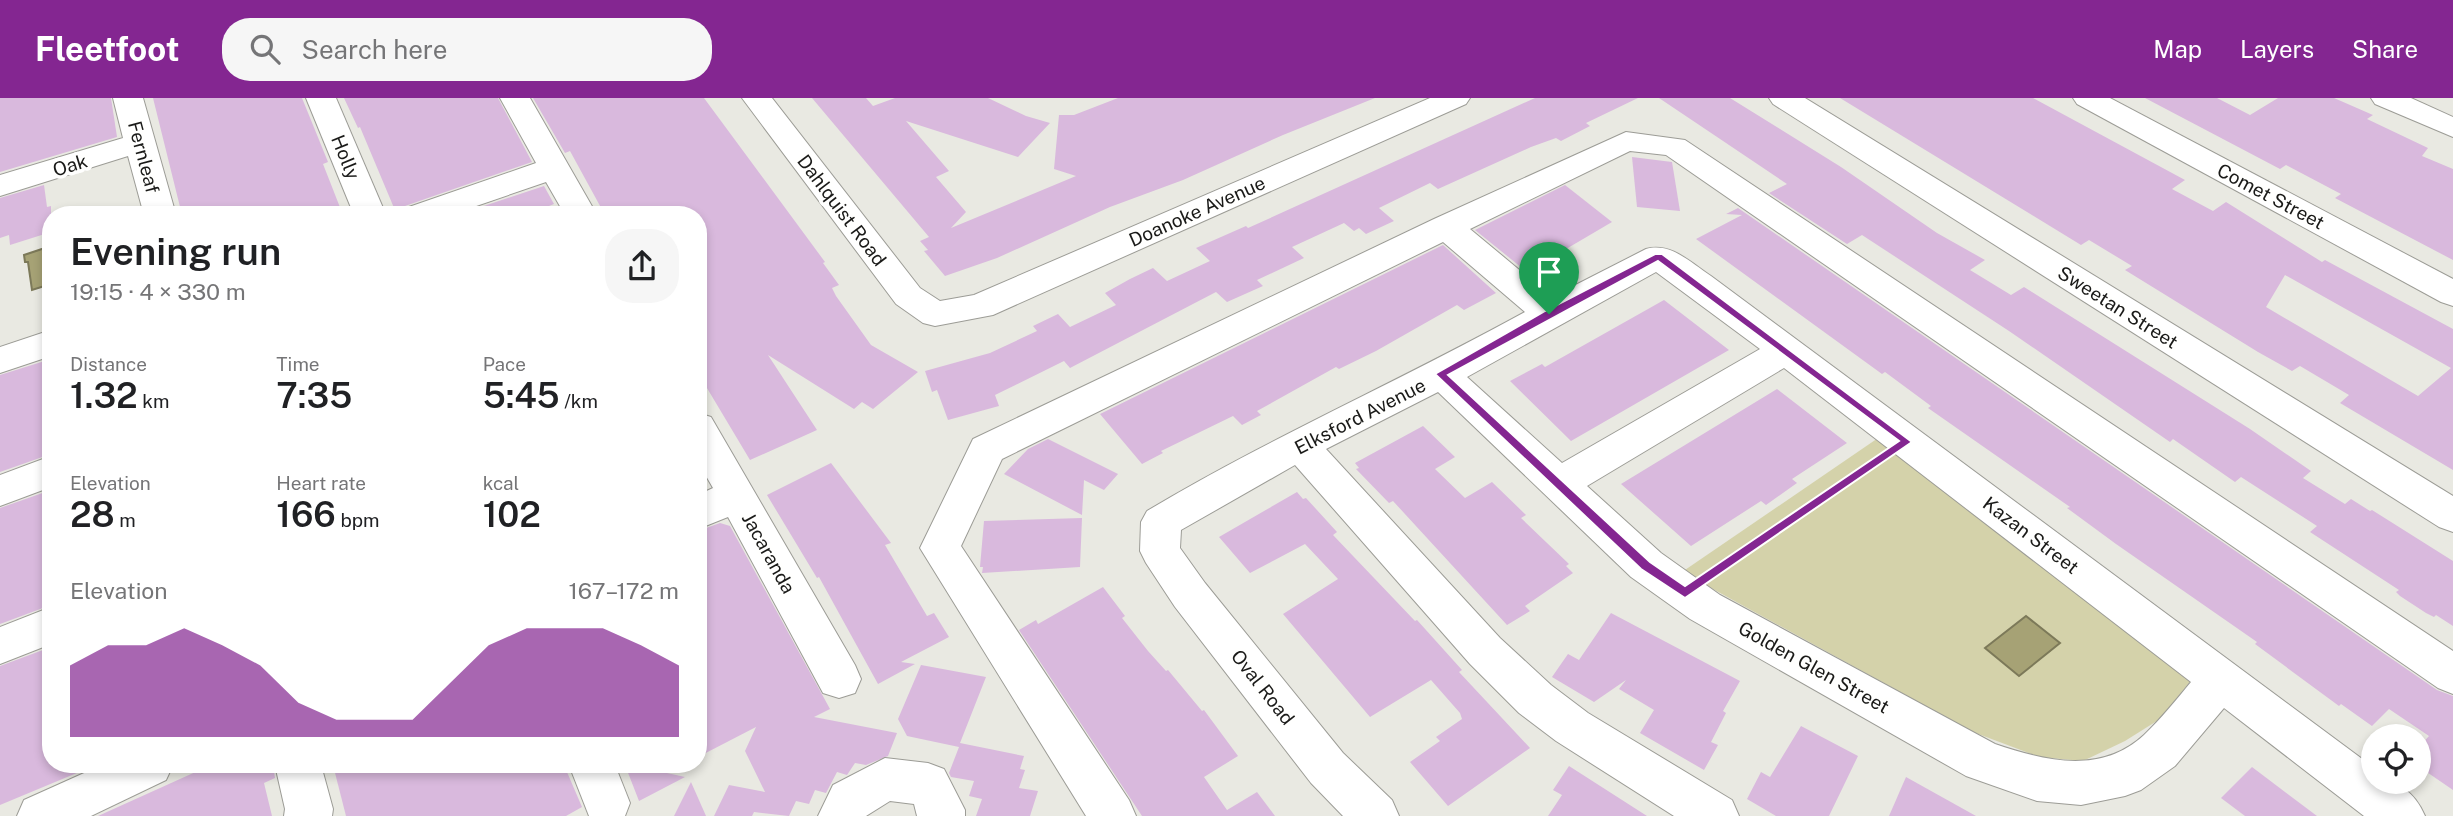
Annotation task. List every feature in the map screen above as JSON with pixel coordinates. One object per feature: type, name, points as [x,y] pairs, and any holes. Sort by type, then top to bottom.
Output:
[{"type":"street","name":"Fernleaf","points":[[128,98],[157,206]]},
{"type":"street","name":"Holly","points":[[321,98],[366,206]]},
{"type":"street","points":[[515,98],[576,206]]},
{"type":"street","name":"Dahlquist Road","points":[[757,98],[908,296],[935,314]]},
{"type":"street","name":"Doanoke Avenue","points":[[935,314],[981,306],[1455,98]]},
{"type":"street","name":"Sweetan Street","points":[[1784,98],[2453,516]]},
{"type":"street","name":"Comet Street","points":[[2088,98],[2453,294]]},
{"type":"street","points":[[2386,98],[2453,128]]},
{"type":"street","points":[[1112,816],[940,548],[987,449],[1626,141],[1674,146],[2453,675]]},
{"type":"street","name":"Oak","points":[[0,186],[139,143]]},
{"type":"street","points":[[444,206],[554,168]]},
{"type":"street","points":[[1446,227],[1549,314]]},
{"type":"street","name":"Elksford Avenue","points":[[1160,551],[1161,522],[1209,492],[1441,374],[1658,257]]},
{"type":"street","name":"Kazan Street","points":[[1658,257],[1786,350],[2401,816]]},
{"type":"street","points":[[0,360],[42,346]]},
{"type":"street","points":[[1558,484],[1786,350]]},
{"type":"street","name":"Golden Glen Street","points":[[1441,374],[1646,565],[1685,593],[1982,761],[2038,780],[2081,783],[2125,775],[2159,751],[2222,679]]},
{"type":"street","name":"Jacaranda","points":[[707,444],[839,679]]},
{"type":"street","points":[[1301,446],[1485,651],[1535,699],[1572,727],[1715,816]]},
{"type":"street","points":[[0,491],[42,475]]},
{"type":"street","points":[[707,509],[736,495]]},
{"type":"street","name":"Oval Road","points":[[1160,551],[1190,595],[1327,768],[1375,816]]},
{"type":"street","points":[[0,646],[42,629]]},
{"type":"street","points":[[41,816],[133,773]]},
{"type":"street","points":[[300,773],[309,809],[308,816]]},
{"type":"street","points":[[842,816],[850,800],[885,779],[928,784],[941,810],[941,816]]},
{"type":"path","points":[[1685,593],[1907,442]]},
{"type":"shaded area","points":[[42,249],[42,287],[32,290],[28,262],[25,262],[24,255]]},
{"type":"shaded area","points":[[1881,436],[2193,678],[2160,719],[2125,741],[2083,761],[2039,757],[1973,732],[1682,572]]},
{"type":"shaded area","points":[[2026,616],[2060,643],[2019,676],[1985,648]]},
{"type":"building","points":[[0,98],[111,98],[117,137],[0,172]]},
{"type":"building","points":[[153,98],[302,98],[328,162],[323,164],[339,206],[180,206]]},
{"type":"building","points":[[344,98],[498,98],[532,162],[405,206],[393,206],[360,127],[358,128]]},
{"type":"building","points":[[533,98],[704,98],[825,262],[823,263],[839,285],[832,288],[836,296],[871,345],[918,372],[873,409],[862,402],[854,409],[768,355],[817,430],[750,460],[707,388],[707,206],[600,206],[570,151],[565,153]]},
{"type":"building","points":[[812,98],[866,98],[873,106],[895,98],[988,98],[1026,116],[1050,123],[1018,157],[906,121],[949,171],[936,177],[966,212],[951,228],[1076,176],[1054,169],[1059,115],[1074,115],[1118,98],[1375,98],[1283,135],[1183,180],[1110,207],[997,258],[945,276],[924,251],[928,250],[920,241],[929,237]]},
{"type":"building","points":[[1535,98],[1638,98],[1586,123],[1590,126],[1561,141],[1556,138],[1531,147],[1438,189],[1430,183],[1379,208],[1394,221],[1366,234],[1359,228],[1354,231],[1344,223],[1292,247],[1304,258],[1257,280],[1263,286],[1227,302],[1216,292],[1070,368],[1064,361],[995,395],[999,406],[948,420],[937,390],[932,392],[925,371],[990,353],[1037,331],[1033,326],[1058,314],[1070,327],[1116,305],[1105,293],[1130,279],[1153,268],[1167,281],[1210,261],[1196,248],[1246,226],[1248,228]]},
{"type":"building","points":[[1659,98],[1730,98],[1841,167],[1937,233],[1985,260],[1970,270],[2011,295],[2024,287],[2250,429],[2311,471],[2303,478],[2345,504],[2351,499],[2372,510],[2453,561],[2453,626],[2400,596],[2396,592],[2399,590],[2310,532],[2317,526],[2241,477],[2235,482],[2173,439],[2170,442],[2009,331],[1862,235],[1847,244],[1769,193],[1787,184]]},
{"type":"building","points":[[1840,98],[2033,98],[2185,180],[2172,189],[2213,211],[2226,202],[2322,262],[2325,260],[2453,329],[2453,470],[2340,403],[2349,395],[2300,366],[2292,371],[2258,352],[2125,270],[2132,266],[2089,240],[2081,245]],"holes":[[[2285,275],[2451,368],[2418,396],[2266,307]]]},
{"type":"building","points":[[2145,98],[2217,98],[2250,115],[2278,98],[2334,98],[2373,115],[2367,119],[2428,148],[2422,156],[2453,169],[2453,260],[2335,198],[2341,194],[2286,165],[2280,169]]},
{"type":"building","points":[[1632,157],[1672,162],[1680,211],[1637,207]]},
{"type":"building","points":[[44,185],[47,206],[42,206],[42,235],[10,245],[9,235],[0,238],[0,198]]},
{"type":"building","points":[[1565,185],[1612,222],[1527,272],[1475,230]]},
{"type":"building","points":[[544,186],[554,204],[549,206],[484,206]]},
{"type":"building","points":[[1738,208],[2437,690],[2453,696],[2453,790],[2431,775],[2431,724],[2411,724],[2389,709],[2374,724],[2369,724],[2341,704],[2339,706],[2255,644],[2257,642],[2116,544],[2067,508],[2070,507],[1928,408],[1931,406],[1885,372],[1882,374],[1696,239],[1742,215],[1726,214]]},
{"type":"building","points":[[1443,245],[1496,293],[1464,310],[1457,305],[1376,351],[1339,369],[1336,367],[1257,411],[1261,415],[1242,425],[1233,416],[1161,451],[1163,453],[1142,464],[1100,414]]},
{"type":"building","points":[[1664,300],[1729,350],[1571,441],[1510,381],[1542,364],[1545,367]]},
{"type":"building","points":[[42,362],[42,457],[0,472],[0,375]]},
{"type":"building","points":[[1777,389],[1847,443],[1792,479],[1797,483],[1766,505],[1761,501],[1691,546],[1621,484]]},
{"type":"building","points":[[1423,426],[1455,457],[1435,469],[1465,498],[1492,482],[1526,515],[1521,518],[1569,564],[1566,566],[1573,573],[1525,606],[1530,611],[1507,625],[1393,501],[1389,503],[1356,469],[1359,468],[1355,463]]},
{"type":"building","points":[[1048,439],[1118,474],[1104,490],[1084,480],[1082,515],[1004,474],[1028,449]]},
{"type":"building","points":[[831,463],[891,543],[885,545],[927,616],[934,613],[949,637],[901,662],[915,664],[878,684],[819,577],[817,578],[767,495]]},
{"type":"building","points":[[1297,492],[1303,499],[1306,498],[1337,532],[1333,535],[1415,621],[1417,620],[1462,670],[1459,672],[1530,748],[1448,806],[1410,762],[1440,741],[1436,737],[1462,719],[1460,713],[1431,680],[1370,717],[1283,614],[1338,579],[1305,544],[1250,573],[1219,537]]},
{"type":"building","points":[[42,493],[42,608],[0,624],[0,508]]},
{"type":"building","points":[[1082,518],[1080,567],[982,573],[983,567],[980,567],[984,521]]},
{"type":"building","points":[[720,523],[730,526],[830,709],[814,717],[897,733],[888,756],[866,765],[855,763],[847,775],[837,772],[826,793],[815,790],[809,804],[796,801],[789,816],[754,812],[752,816],[714,816],[729,785],[765,792],[745,751],[756,727],[707,752],[707,528]]},
{"type":"building","points":[[1103,587],[1125,616],[1122,618],[1148,651],[1166,671],[1168,670],[1202,711],[1204,710],[1238,756],[1204,777],[1227,810],[1257,792],[1275,816],[1142,816],[1019,630],[1036,620],[1038,624]]},
{"type":"building","points":[[1611,613],[1740,681],[1723,711],[1726,713],[1711,742],[1718,745],[1704,770],[1640,733],[1654,710],[1619,689],[1626,680],[1594,702],[1552,677],[1568,654],[1579,660]]},
{"type":"building","points":[[42,650],[42,773],[77,773],[0,805],[0,666]]},
{"type":"building","points":[[921,665],[986,677],[960,743],[1024,756],[1020,769],[1025,770],[1019,788],[1038,791],[1030,816],[976,816],[982,799],[969,796],[974,781],[951,777],[949,773],[959,747],[907,736],[898,719]]},
{"type":"building","points":[[1801,726],[1858,756],[1829,816],[1776,816],[1747,799],[1761,772],[1770,777]]},
{"type":"building","points":[[1569,766],[1647,816],[1548,816],[1562,795],[1553,790]]},
{"type":"building","points":[[2252,767],[2317,816],[2245,816],[2221,798]]},
{"type":"building","points":[[193,773],[274,773],[275,778],[264,783],[272,816],[98,816]]},
{"type":"building","points":[[335,773],[567,773],[582,807],[566,816],[346,816]]},
{"type":"building","points":[[628,773],[667,773],[685,777],[639,801]]},
{"type":"building","points":[[1906,777],[1976,816],[1889,816]]},
{"type":"building","points":[[691,782],[706,816],[674,816]]},
{"type":"route","points":[[1658,257],[1699,284],[1907,442],[1685,593],[1646,565],[1441,374],[1549,314],[1617,276],[1658,257]]}]
